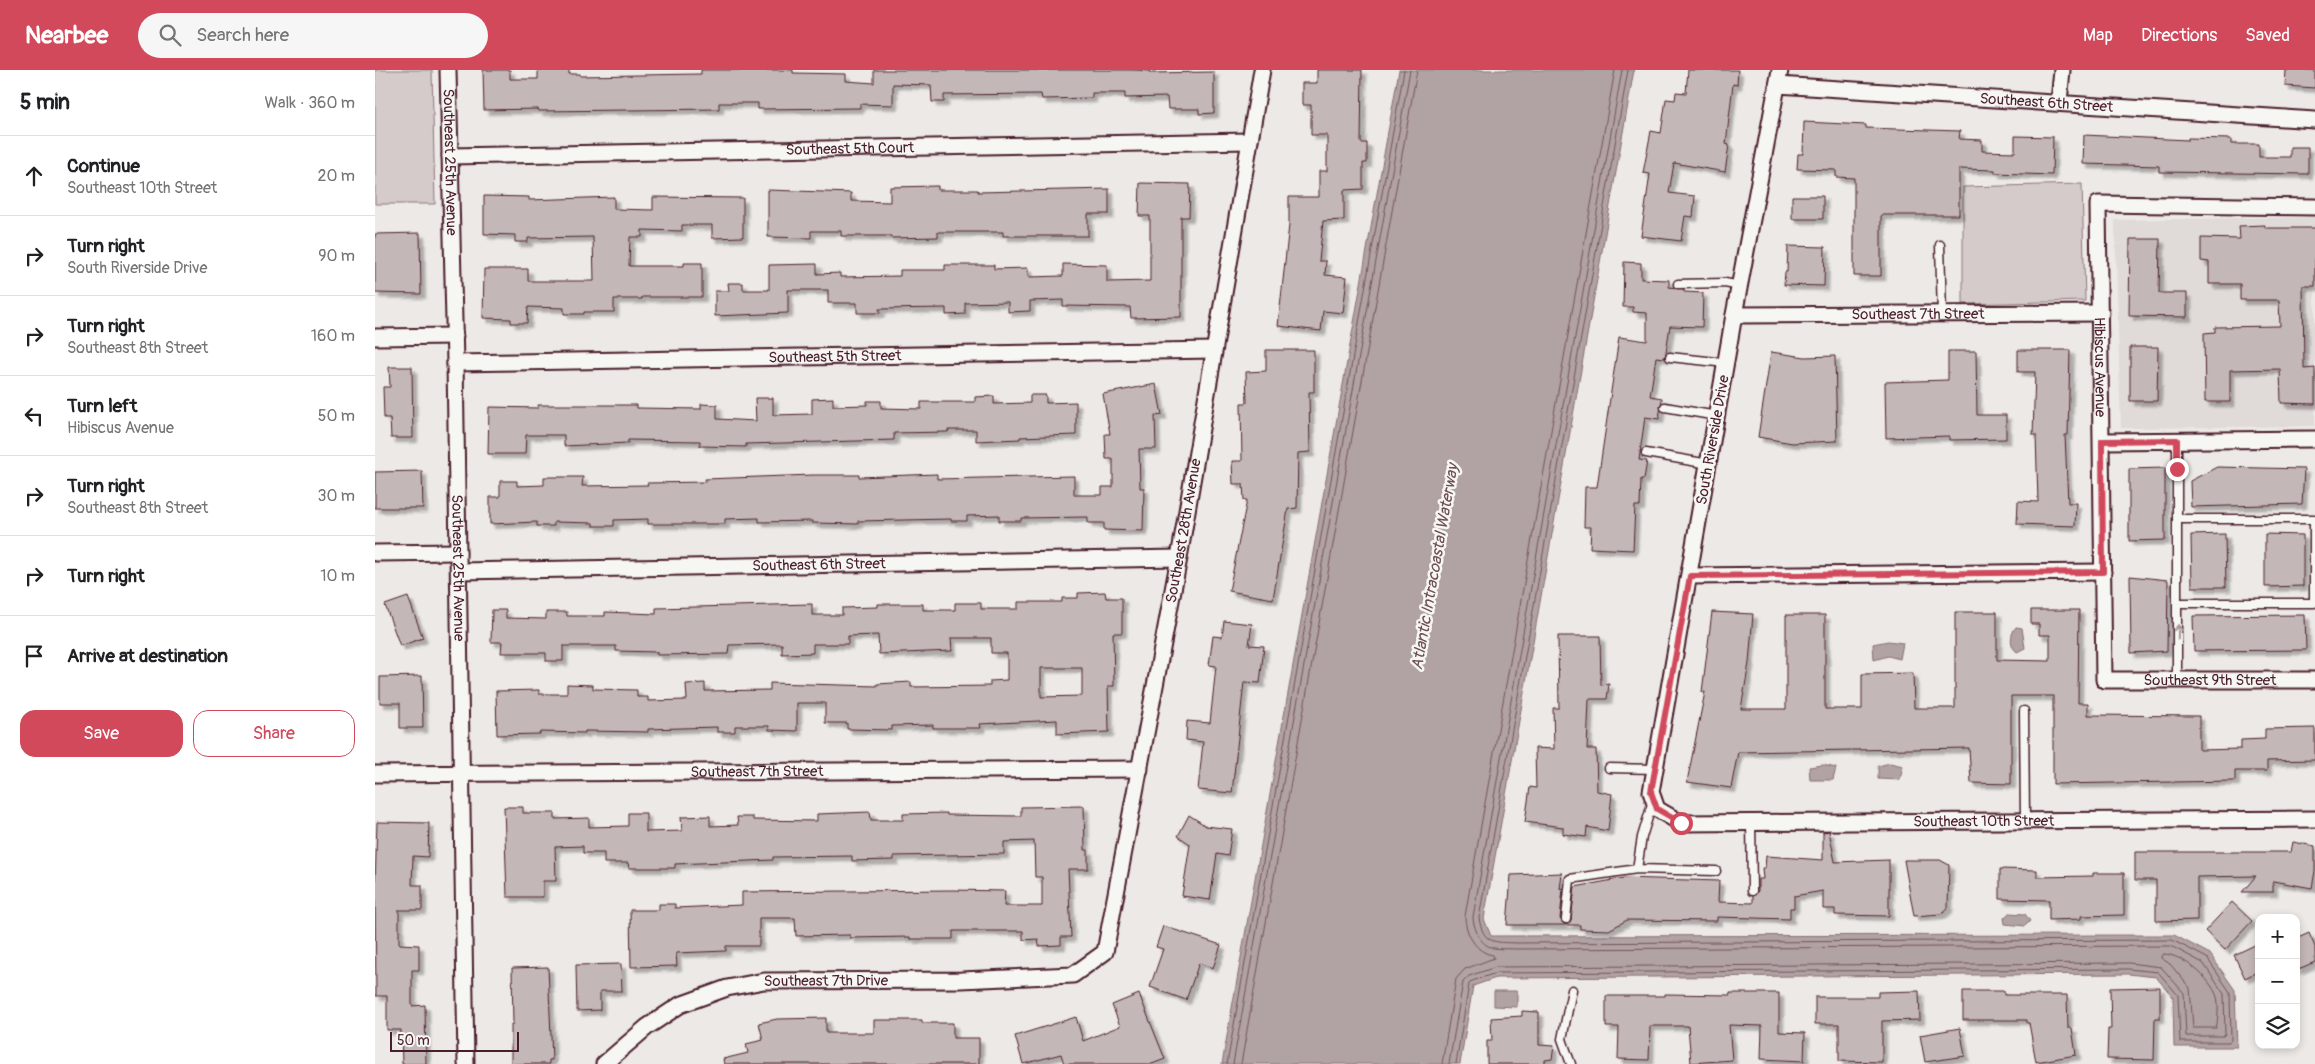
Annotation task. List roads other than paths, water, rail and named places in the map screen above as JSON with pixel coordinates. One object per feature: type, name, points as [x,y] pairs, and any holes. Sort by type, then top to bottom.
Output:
[{"type":"street","name":"Southeast 25th Avenue","points":[[448,70],[455,336],[466,1064]]},
{"type":"street","name":"Southeast 28th Avenue","points":[[1073,975],[1105,952],[1179,558],[1262,70]]},
{"type":"street","points":[[2059,102],[2061,70]]},
{"type":"street","name":"Southeast 6th Street","points":[[1779,77],[2059,102],[2315,120]]},
{"type":"street","name":"South Riverside Drive","points":[[1655,804],[1651,792],[1734,315],[1779,77]]},
{"type":"street","name":"Southeast 5th Court","points":[[450,156],[1249,142]]},
{"type":"street","name":"Hibiscus Avenue","points":[[2104,680],[2101,313],[2098,204],[2315,207]]},
{"type":"street","name":"Southeast 7th Street","points":[[1734,315],[2101,313]]},
{"type":"street","points":[[375,337],[455,336]]},
{"type":"street","name":"Southeast 5th Street","points":[[455,364],[1214,350]]},
{"type":"street","points":[[2102,441],[2315,439]]},
{"type":"street","points":[[375,553],[458,552]]},
{"type":"street","name":"Southeast 6th Street","points":[[459,571],[1179,558]]},
{"type":"street","points":[[1690,576],[2103,572]]},
{"type":"street","name":"Southeast 9th Street","points":[[2104,680],[2315,680]]},
{"type":"street","name":"Southeast 7th Street","points":[[375,774],[1139,768]]},
{"type":"street","name":"Southeast 10th Street","points":[[1655,804],[1681,823],[2315,818]]},
{"type":"street","name":"Southeast 7th Drive","points":[[604,1064],[647,1027],[680,1005],[727,988],[764,981],[961,980],[1073,975]]},
{"type":"lane","points":[[1940,245],[1941,314]]},
{"type":"lane","points":[[1679,284],[1725,283],[1740,286]]},
{"type":"lane","points":[[1670,357],[1726,364]]},
{"type":"lane","points":[[1665,407],[1717,416]]},
{"type":"lane","points":[[2177,440],[2177,681]]},
{"type":"lane","points":[[1646,453],[1709,464]]},
{"type":"lane","points":[[2178,519],[2314,519],[2313,603],[2178,603]]},
{"type":"lane","points":[[2024,711],[2025,820]]},
{"type":"lane","points":[[1609,768],[1655,769]]},
{"type":"lane","points":[[1637,870],[1642,836],[1655,804]]},
{"type":"lane","points":[[1751,822],[1751,890]]},
{"type":"lane","points":[[1566,919],[1570,879],[1637,870],[1716,871]]},
{"type":"lane","points":[[1571,1064],[1562,1040],[1572,990]]},
{"type":"water","name":"Atlantic Intracoastal Waterway","points":[[1399,70],[1634,70],[1484,919],[1491,936],[2174,935],[2210,954],[2235,990],[2237,1047],[2174,1047],[2173,997],[2156,977],[2128,974],[1496,978],[1473,986],[1460,1064],[1222,1064]]},
{"type":"water","points":[[2016,627],[2022,628],[2025,648],[2017,652],[2011,640]]},
{"type":"water","points":[[1888,641],[1903,643],[1900,659],[1888,656],[1874,660],[1873,644]]},
{"type":"water","points":[[1890,763],[1903,766],[1900,780],[1878,779],[1878,766]]},
{"type":"water","points":[[1823,765],[1836,768],[1833,780],[1810,780],[1809,767]]},
{"type":"water","points":[[2009,913],[2025,914],[2030,921],[2025,926],[2005,924],[2004,918]]},
{"type":"water","points":[[1494,991],[1517,991],[1517,1007],[1494,1006]]}]
